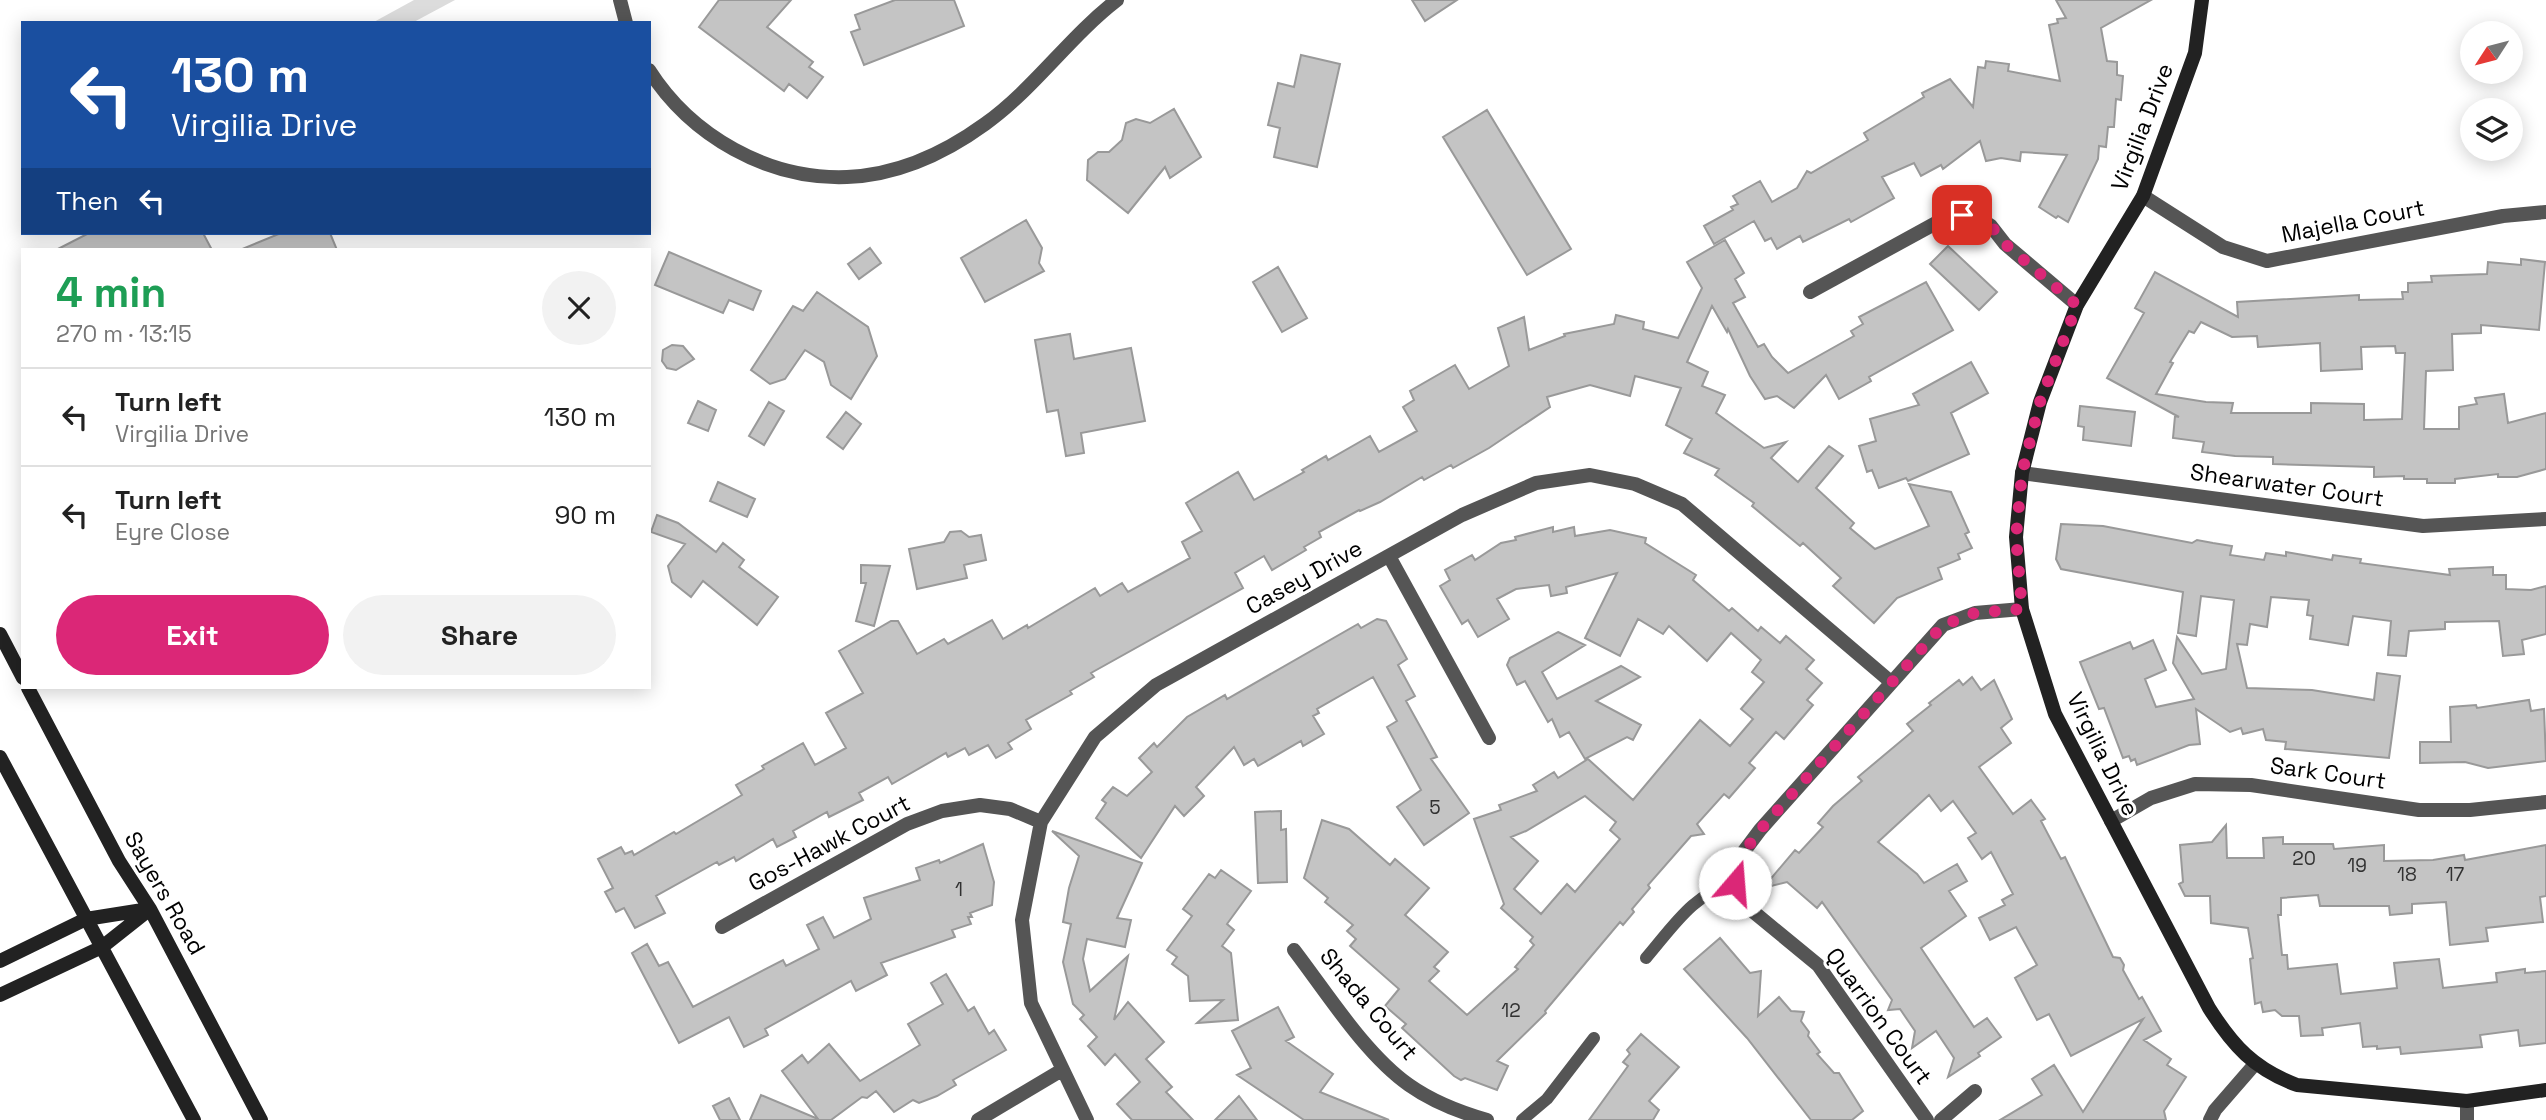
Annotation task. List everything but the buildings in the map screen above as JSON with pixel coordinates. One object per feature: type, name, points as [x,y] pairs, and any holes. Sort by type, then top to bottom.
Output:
[{"type":"street","points":[[620,0],[625,21]]},
{"type":"street","points":[[651,73],[681,111],[718,141],[772,166],[810,174],[848,177],[896,169],[937,154],[986,124],[1117,0]]},
{"type":"street","name":"Virgilia Drive","points":[[2202,0],[2195,53],[2143,196],[2077,305],[2040,402],[2022,473],[2016,537],[2022,609],[2055,715],[2208,1008],[2229,1039],[2255,1064],[2275,1077],[2297,1084],[2468,1101],[2546,1090]]},
{"type":"street","name":"Majella Court","points":[[2143,196],[2222,247],[2267,261],[2503,216],[2546,212]]},
{"type":"street","points":[[1810,292],[1947,218],[1962,215],[1976,217],[1991,226],[2005,244],[2077,305]]},
{"type":"street","name":"Shearwater Court","points":[[2022,473],[2423,526],[2546,519]]},
{"type":"street","name":"Casey Drive","points":[[1087,1120],[1031,1003],[1022,920],[1041,822],[1095,737],[1156,685],[1462,515],[1536,483],[1590,475],[1635,484],[1682,504],[1891,682]]},
{"type":"street","points":[[1389,556],[1489,738]]},
{"type":"street","points":[[1735,883],[1740,858],[1760,830],[1943,625],[1975,613],[2022,609]]},
{"type":"street","points":[[0,634],[21,673]]},
{"type":"street","name":"Sayers Road","points":[[29,689],[119,861],[150,909],[261,1120]]},
{"type":"street","points":[[0,757],[194,1120]]},
{"type":"street","name":"Sark Court","points":[[2110,821],[2151,798],[2195,784],[2251,785],[2419,810],[2470,810],[2546,802]]},
{"type":"street","name":"Gos-Hawk Court","points":[[722,927],[907,824],[942,811],[980,805],[1010,809],[1041,822]]},
{"type":"street","name":"Quarrion Court","points":[[1735,883],[1740,896],[1750,909],[1818,965],[1927,1120]]},
{"type":"street","points":[[0,961],[86,919],[150,909]]},
{"type":"street","points":[[0,995],[102,947],[150,909]]},
{"type":"street","name":"Shada Court","points":[[1294,950],[1387,1067],[1408,1085],[1434,1101],[1487,1120]]},
{"type":"street","points":[[2210,1120],[2215,1110],[2255,1064]]},
{"type":"street","points":[[978,1120],[1062,1070]]},
{"type":"street","points":[[1941,1120],[1975,1091]]},
{"type":"street","points":[[2467,1120],[2468,1101]]},
{"type":"lane","points":[[1647,958],[1696,900],[1718,887],[1735,883]]},
{"type":"lane","points":[[1522,1120],[1547,1098],[1594,1038]]},
{"type":"shaded area","points":[[414,0],[455,0],[416,21],[376,21]]},
{"type":"route","points":[[1735,883],[1740,858],[1760,830],[1943,625],[1975,613],[2022,609],[2016,537],[2022,473],[2040,402],[2077,305],[2005,244],[1991,226],[1976,217],[1962,215]]}]
